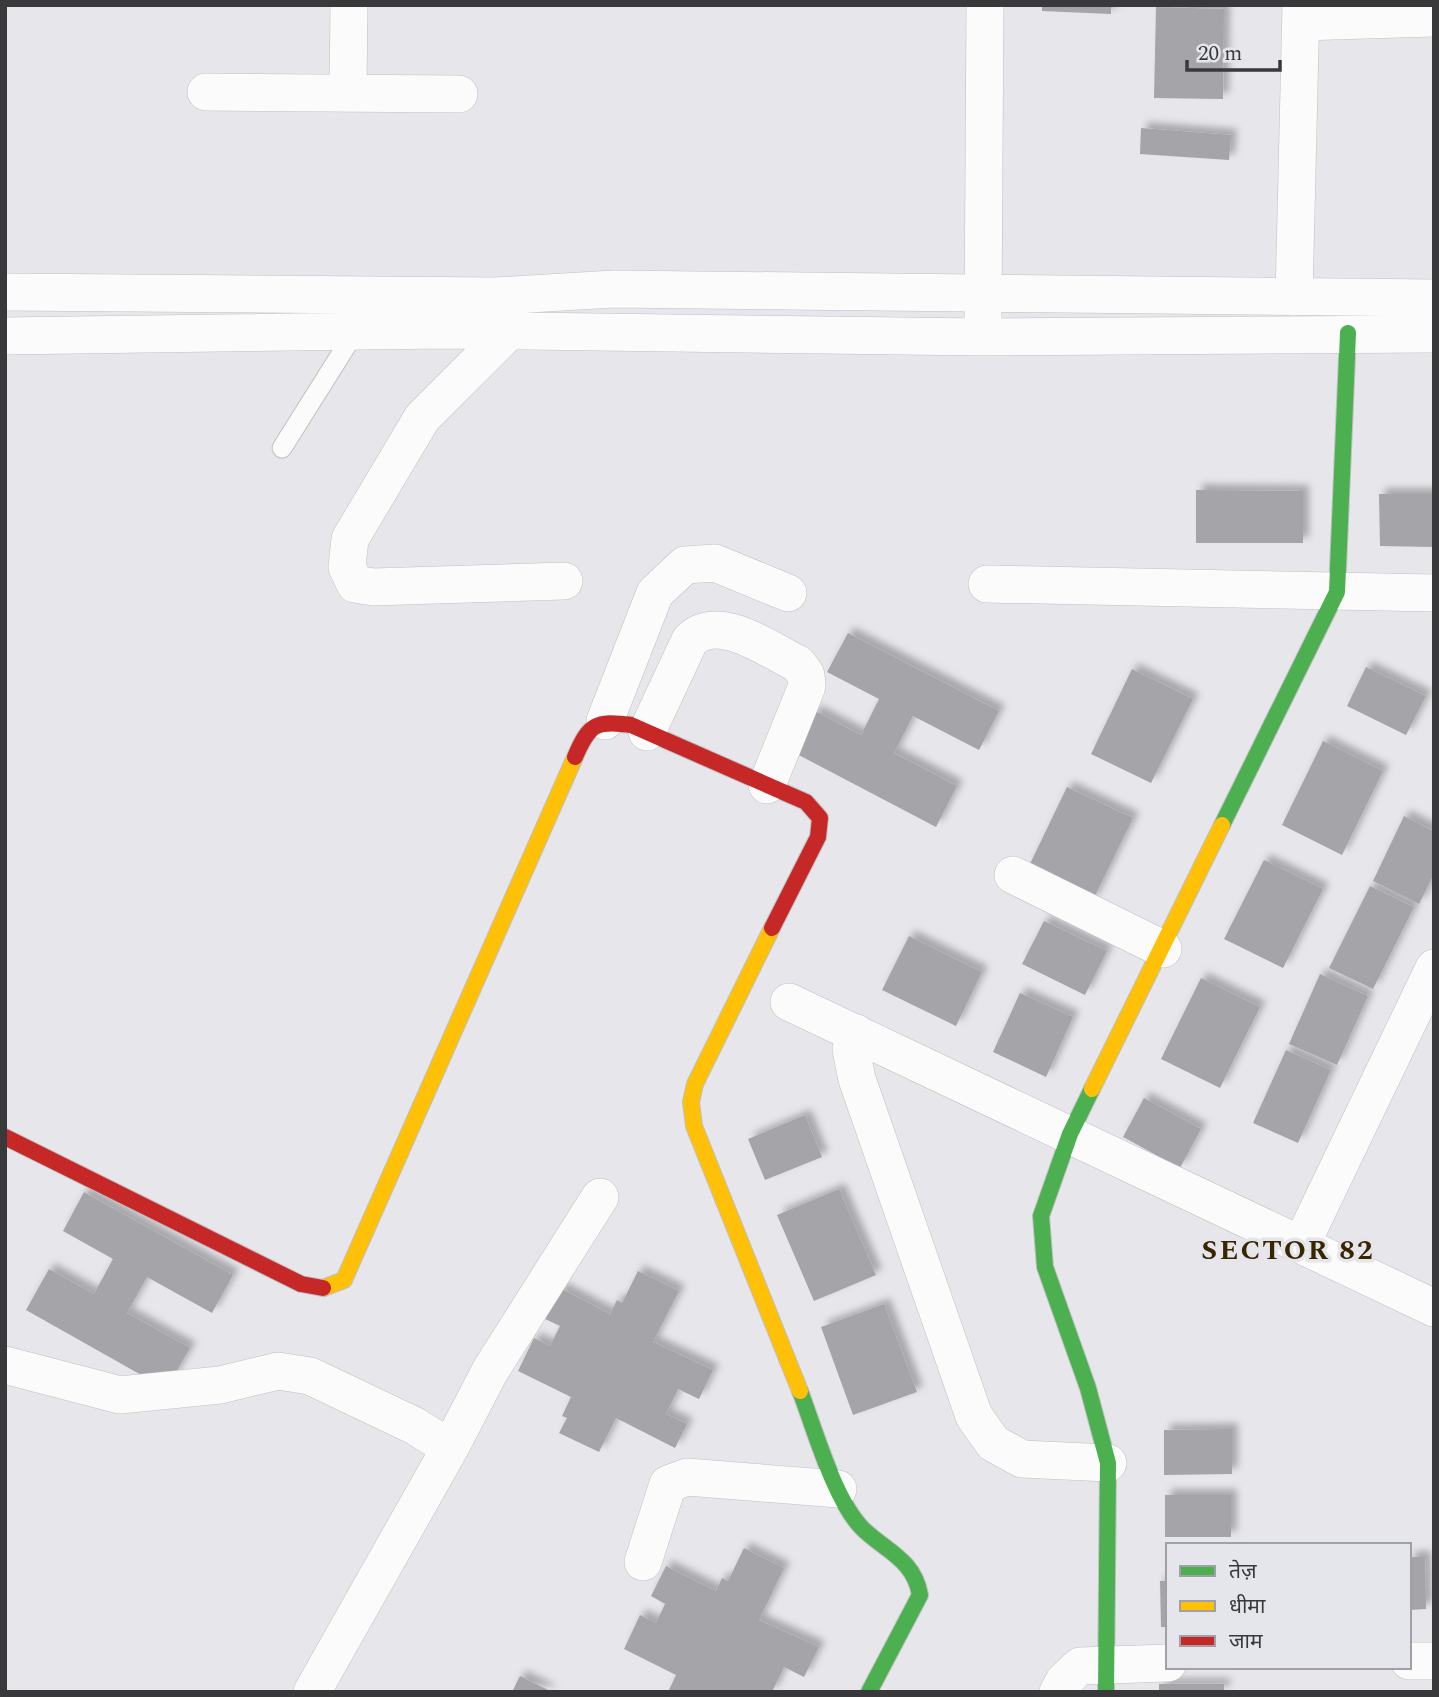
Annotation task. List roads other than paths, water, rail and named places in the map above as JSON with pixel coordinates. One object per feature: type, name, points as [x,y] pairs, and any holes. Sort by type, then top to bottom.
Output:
[{"type":"street","points":[[348,91],[349,5]]},
{"type":"street","points":[[983,337],[985,5]]},
{"type":"street","points":[[1294,297],[1301,13],[1434,18]]},
{"type":"street","points":[[206,92],[348,91],[459,94]]},
{"type":"street","points":[[5,292],[494,296],[614,289],[1434,298]]},
{"type":"street","points":[[5,337],[355,332],[983,337],[1434,334]]},
{"type":"street","points":[[507,333],[422,418],[349,539],[348,567],[355,584],[373,587],[564,581]]},
{"type":"street","points":[[1107,1678],[1108,1463],[1088,1388],[1045,1267],[1041,1216],[1070,1135],[1337,592],[1348,333]]},
{"type":"street","points":[[606,721],[655,593],[685,565],[715,563],[788,593]]},
{"type":"street","points":[[987,584],[1434,593]]},
{"type":"street","points":[[647,732],[690,640],[699,631],[713,628],[729,631],[798,664],[806,675],[807,686],[767,785]]},
{"type":"street","points":[[5,1137],[300,1284],[332,1289],[344,1280],[586,732],[606,721],[631,725],[806,802],[820,818],[818,837],[695,1084],[691,1102],[694,1126],[846,1507],[865,1531],[911,1565],[919,1580],[920,1595],[869,1692]]},
{"type":"street","points":[[1013,875],[1163,949]]},
{"type":"street","points":[[1301,1245],[1434,968]]},
{"type":"street","points":[[789,1002],[1434,1308]]},
{"type":"street","points":[[856,1033],[851,1049],[857,1079],[974,1416],[993,1443],[1022,1459],[1108,1463]]},
{"type":"street","points":[[312,1692],[450,1448],[490,1371],[600,1197]]},
{"type":"street","points":[[5,1364],[120,1395],[220,1385],[278,1371],[310,1376],[415,1426],[450,1448]]},
{"type":"street","points":[[643,1562],[668,1484],[687,1477],[838,1489]]},
{"type":"street","points":[[1411,1661],[1434,1661]]},
{"type":"street","points":[[1058,1692],[1064,1681],[1080,1666],[1107,1678],[1166,1663]]},
{"type":"lane","points":[[282,448],[355,332]]},
{"type":"district","name":"SECTOR 82","points":[[1288,1249]]}]
